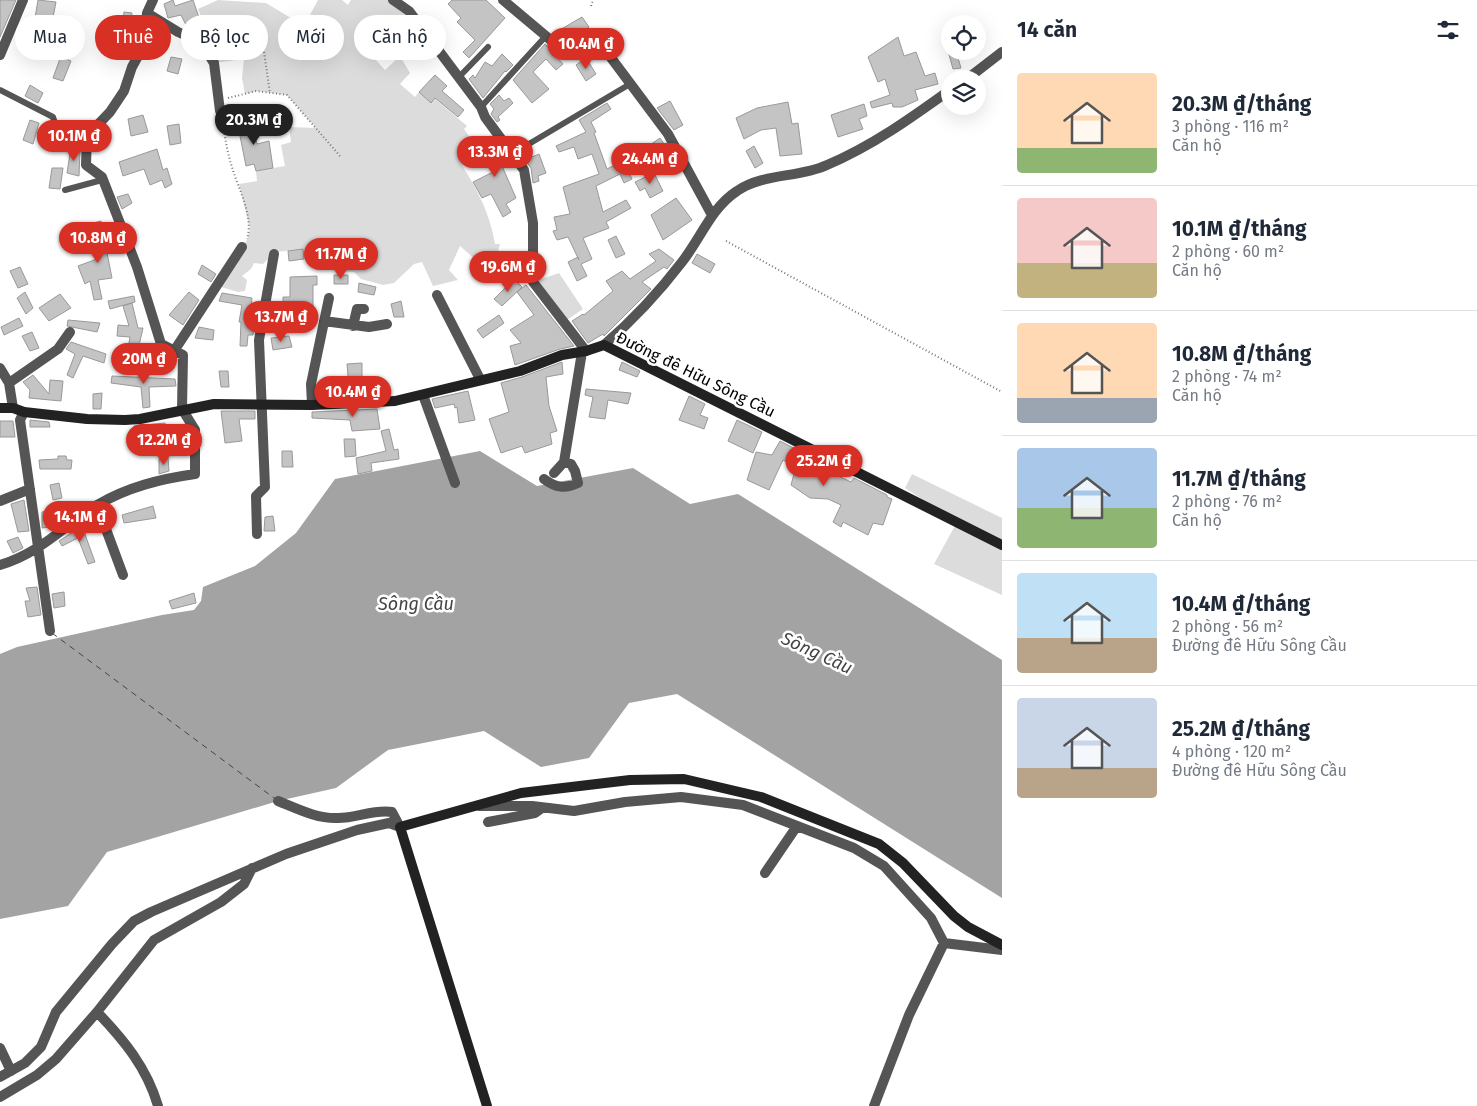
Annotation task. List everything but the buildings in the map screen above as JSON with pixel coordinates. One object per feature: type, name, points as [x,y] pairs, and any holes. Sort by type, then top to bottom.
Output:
[{"type":"main road","name":"Đường đê Hữu Sông Cầu","points":[[0,408],[13,408],[24,412],[87,419],[125,420],[140,419],[214,404],[312,405],[394,401],[536,366],[569,353],[584,352],[604,345],[1002,545]]},
{"type":"main road","points":[[487,1106],[400,827],[521,793],[630,780],[684,779],[761,797],[879,844],[903,863],[954,916],[968,927],[1002,945]]},
{"type":"street","points":[[0,55],[24,0]]},
{"type":"street","points":[[0,565],[40,548],[97,506],[147,482],[195,474],[195,430],[182,409],[183,355],[161,344],[137,267],[102,180],[86,165],[87,136],[120,99],[132,67],[143,48],[147,13],[153,0]]},
{"type":"street","points":[[393,0],[409,11],[481,107],[524,170],[533,223],[533,282],[584,352],[564,462],[554,473]]},
{"type":"street","points":[[502,0],[559,47],[576,49],[596,42],[668,134],[712,214]]},
{"type":"street","points":[[147,13],[178,32],[201,42],[214,63],[220,106]]},
{"type":"street","points":[[979,70],[1002,52]]},
{"type":"street","points":[[604,345],[630,322],[658,292],[683,261],[712,214],[735,192],[748,184],[819,168],[872,143],[941,96]]},
{"type":"street","points":[[174,350],[242,247]]},
{"type":"street","points":[[257,534],[256,496],[265,487],[259,340],[274,254]]},
{"type":"street","points":[[437,295],[480,379]]},
{"type":"street","points":[[312,405],[311,384],[329,298]]},
{"type":"street","points":[[354,326],[357,309],[364,309]]},
{"type":"street","points":[[324,321],[369,328],[387,324]]},
{"type":"street","points":[[9,383],[58,349],[70,332]]},
{"type":"street","points":[[0,368],[9,383],[13,408]]},
{"type":"street","points":[[423,395],[455,483]]},
{"type":"street","points":[[24,412],[20,420],[40,548],[50,631]]},
{"type":"street","points":[[544,479],[553,486],[562,487],[578,483],[571,464],[564,462]]},
{"type":"street","points":[[0,501],[30,489]]},
{"type":"street","points":[[97,506],[123,575]]},
{"type":"street","points":[[728,802],[733,791]]},
{"type":"street","points":[[477,806],[532,806],[574,812],[625,802],[681,797],[744,805],[854,848],[890,870],[931,918],[944,942]]},
{"type":"street","points":[[278,801],[322,818],[356,817],[382,810],[392,812],[400,827]]},
{"type":"street","points":[[488,822],[535,813],[542,808]]},
{"type":"street","points":[[0,1077],[25,1063],[41,1047],[56,1012],[112,944],[134,921],[286,854],[357,830],[389,823],[400,827]]},
{"type":"street","points":[[766,873],[798,826]]},
{"type":"street","points":[[0,1097],[37,1075],[56,1059],[97,1012],[154,940],[221,902],[244,884],[252,868]]},
{"type":"street","points":[[944,942],[1002,950]]},
{"type":"street","points":[[874,1106],[909,1015],[944,942]]},
{"type":"street","points":[[97,1012],[127,1044],[142,1068],[158,1106]]},
{"type":"street","points":[[0,1048],[11,1071]]},
{"type":"lane","points":[[481,107],[545,37]]},
{"type":"lane","points":[[458,78],[488,47]]},
{"type":"lane","points":[[512,154],[630,84]]},
{"type":"lane","points":[[0,90],[53,117],[58,133],[88,150]]},
{"type":"lane","points":[[65,190],[102,180]]},
{"type":"path","points":[[591,6],[593,0]]},
{"type":"path","points":[[265,60],[270,92]]},
{"type":"path","points":[[242,247],[250,229],[239,184],[232,168],[220,106],[256,91],[287,95],[340,156]]},
{"type":"path","points":[[726,240],[1002,392]]},
{"type":"shaded area","points":[[218,0],[266,3],[286,15],[278,15],[278,60],[344,60],[344,15],[310,15],[318,0],[342,0],[348,5],[351,0],[393,0],[411,15],[354,15],[354,60],[376,60],[385,70],[396,60],[402,60],[410,73],[400,84],[415,97],[419,92],[431,102],[435,99],[467,126],[464,129],[471,139],[472,147],[460,162],[482,202],[490,222],[495,244],[500,244],[494,266],[486,261],[477,261],[460,246],[449,270],[458,280],[433,286],[422,262],[414,264],[394,283],[383,285],[361,279],[354,272],[338,271],[304,259],[303,250],[272,252],[273,259],[267,260],[263,264],[254,263],[251,269],[242,276],[247,280],[245,291],[238,292],[218,286],[247,240],[250,229],[239,184],[257,181],[256,171],[285,166],[281,145],[291,142],[289,127],[316,128],[287,95],[257,91],[245,94],[242,78],[244,60],[268,60],[268,15],[201,15],[198,9]]},
{"type":"shaded area","points":[[212,60],[236,60],[214,63]]},
{"type":"shaded area","points":[[559,273],[583,309],[564,322],[533,282]]},
{"type":"shaded area","points":[[912,474],[1002,518],[1002,595],[934,564],[957,522],[905,488]]},
{"type":"water","name":"Sông Cầu","points":[[480,451],[537,486],[633,468],[690,504],[738,494],[1002,660],[1002,898],[677,694],[629,703],[589,758],[541,767],[484,731],[388,750],[336,788],[278,801],[107,852],[68,906],[0,919],[0,654],[17,647],[162,615],[194,610],[201,601],[203,587],[255,566],[296,533],[335,479]]},
{"type":"ferry route","points":[[52,633],[274,798]]}]
